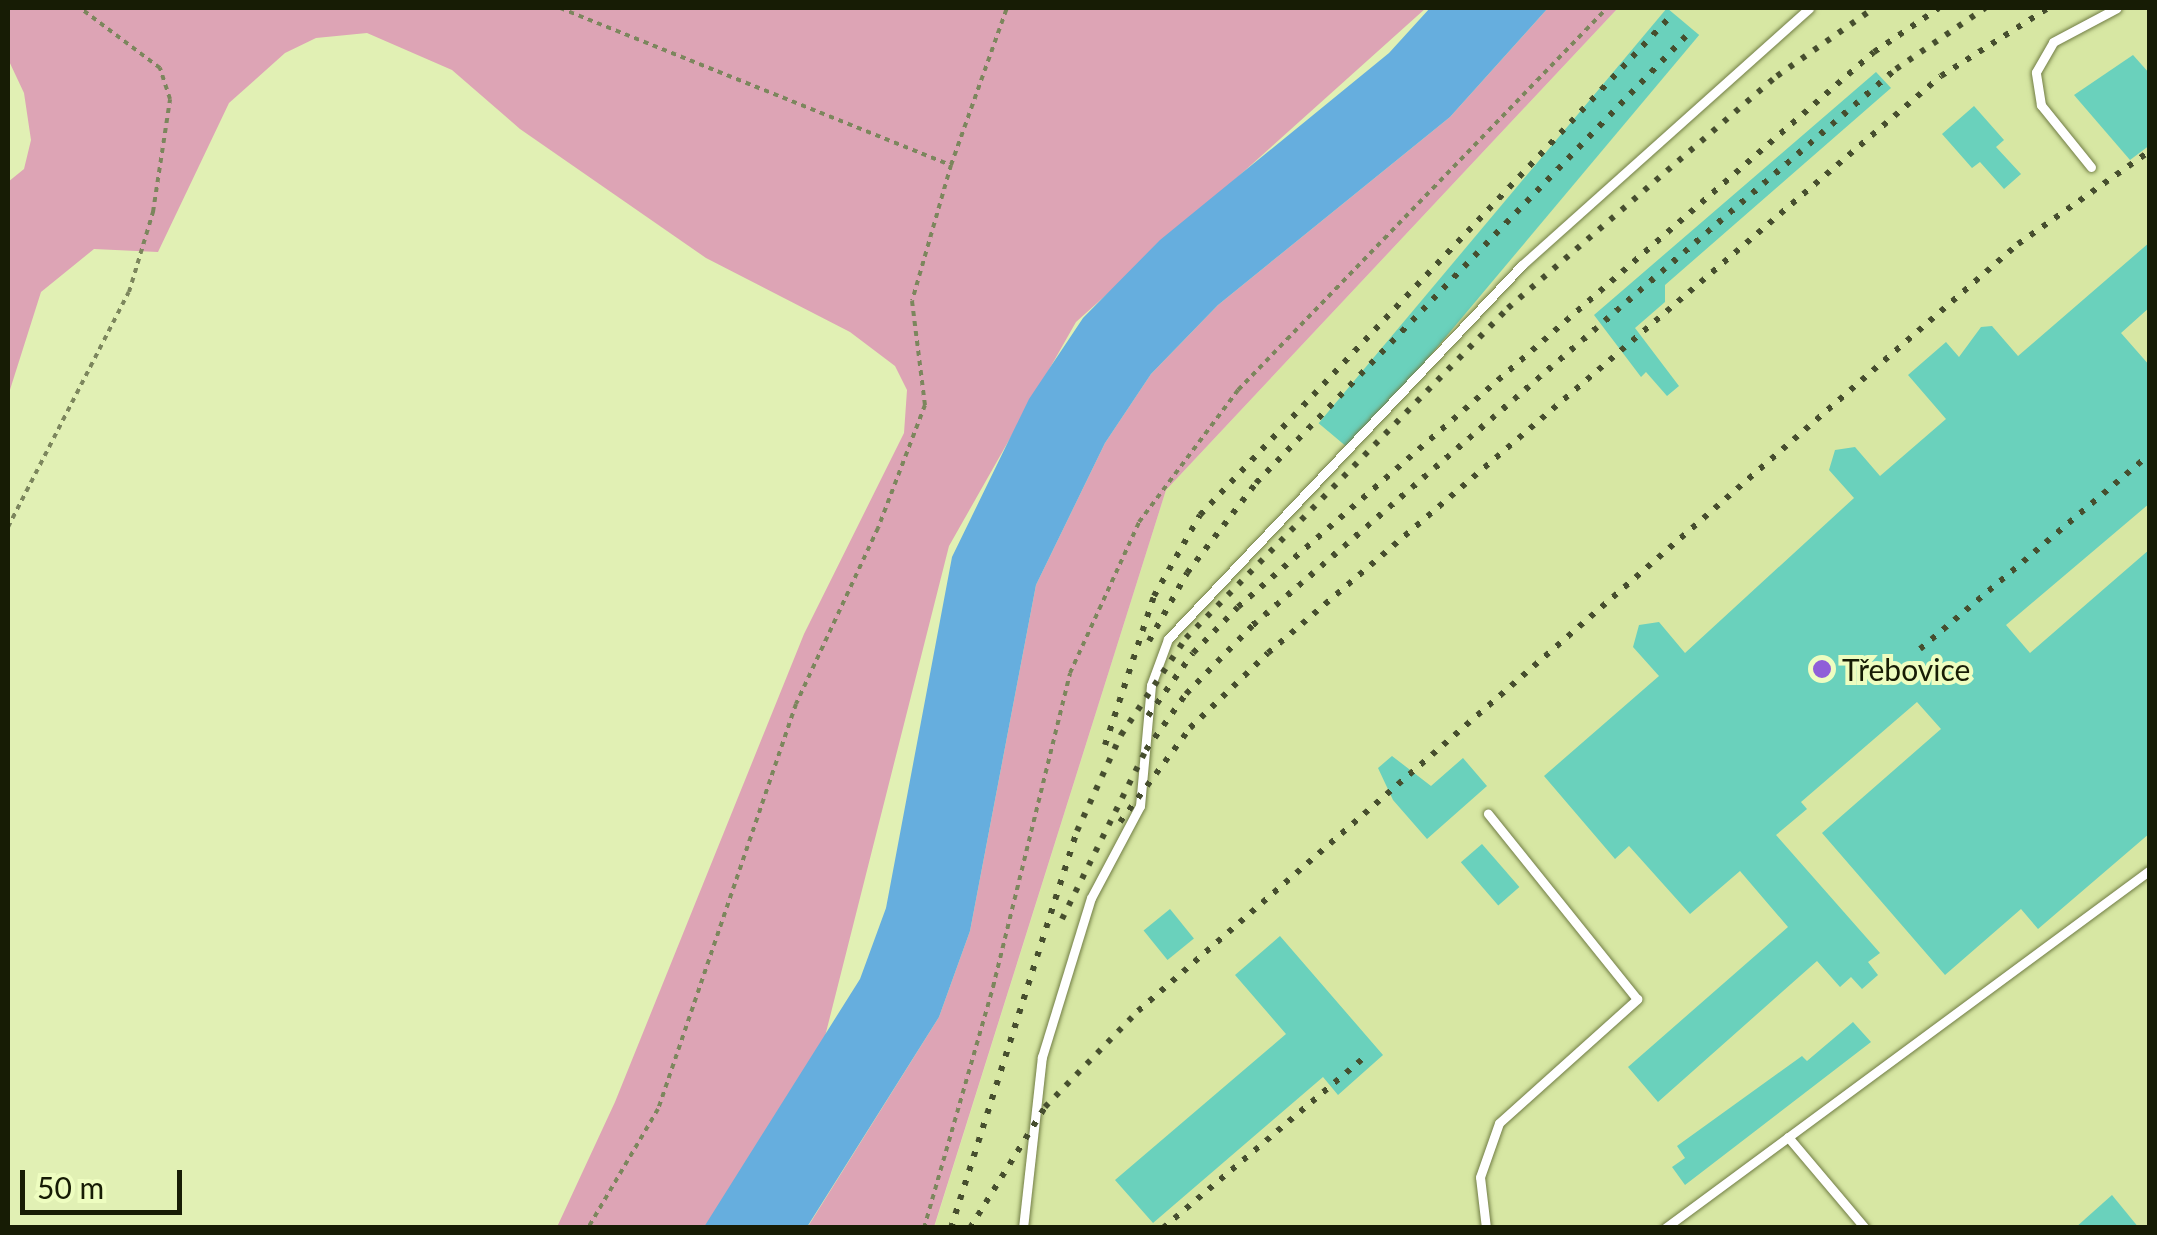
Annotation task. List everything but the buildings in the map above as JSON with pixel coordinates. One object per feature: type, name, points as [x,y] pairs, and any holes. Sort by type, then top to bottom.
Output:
[{"type":"lane","points":[[1023,1228],[1042,1057],[1092,898],[1140,806],[1151,685],[1168,640],[1522,265],[1809,8]]},
{"type":"lane","points":[[2091,168],[2041,105],[2036,72],[2053,42],[2117,8]]},
{"type":"lane","points":[[1486,1228],[1480,1177],[1500,1123],[1637,999],[1488,814]]},
{"type":"lane","points":[[1665,1228],[2150,870]]},
{"type":"lane","points":[[1788,1137],[1865,1228]]},
{"type":"path","points":[[8,527],[128,292],[153,212],[170,99],[160,68],[80,8]]},
{"type":"path","points":[[560,8],[951,164]]},
{"type":"path","points":[[588,1228],[658,1109],[796,704],[878,528],[925,406],[912,302],[951,164],[1008,8]]},
{"type":"path","points":[[924,1228],[994,988],[1070,672],[1139,522],[1238,390],[1607,8]]},
{"type":"shaded area","points":[[8,8],[1426,8],[1076,322],[949,546],[814,1080],[728,1227],[557,1227],[615,1102],[804,634],[904,433],[907,390],[895,366],[850,332],[706,258],[520,129],[452,70],[367,33],[316,38],[285,53],[229,103],[158,252],[94,249],[41,292],[8,396],[8,182],[24,169],[31,140],[24,93],[8,59]]},
{"type":"shaded area","points":[[1548,8],[1618,8],[1166,490],[934,1227],[807,1228],[939,1017],[970,931],[1036,585],[1105,443],[1151,374],[1218,305],[1450,117]]},
{"type":"shaded area","points":[[1618,8],[2149,8],[2149,1227],[934,1228],[1166,490]]},
{"type":"water","points":[[1430,8],[1548,8],[1450,117],[1218,305],[1151,374],[1105,443],[1036,585],[970,931],[939,1017],[807,1227],[704,1227],[860,979],[886,908],[952,557],[1029,399],[1083,318],[1160,240],[1389,53]]},
{"type":"railway","points":[[951,1228],[1077,831],[1121,735],[1186,638],[1508,308],[1777,76],[1874,8]]},
{"type":"railway","points":[[1148,716],[1193,653],[1238,607],[1874,52],[1939,8]]},
{"type":"railway","points":[[1062,919],[1146,750],[1186,694],[1253,625],[1896,69],[1985,8]]},
{"type":"railway","points":[[1120,822],[1190,728],[1268,653],[1941,76],[2048,8]]},
{"type":"railway","points":[[1105,745],[1154,596],[1200,515],[1670,17]]},
{"type":"railway","points":[[1149,641],[1187,573],[1256,483],[1686,36]]},
{"type":"railway","points":[[970,1228],[1045,1107],[1138,1011],[2018,244],[2150,151]]},
{"type":"railway","points":[[1920,649],[2150,454]]},
{"type":"railway","points":[[1163,1228],[1366,1056]]},
{"type":"place","name":"Třebovice","points":[[1822,669]]}]
